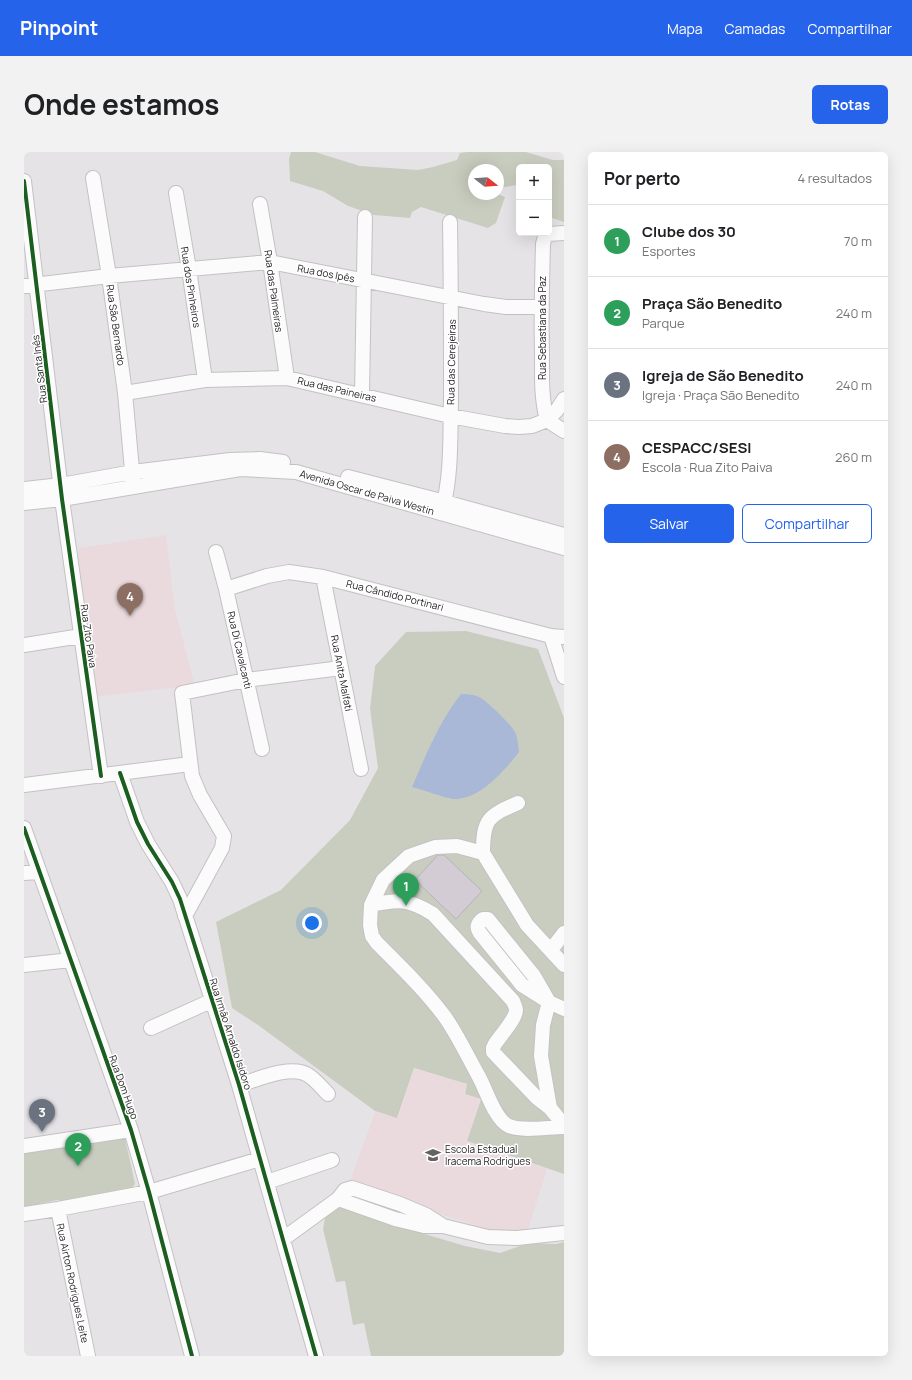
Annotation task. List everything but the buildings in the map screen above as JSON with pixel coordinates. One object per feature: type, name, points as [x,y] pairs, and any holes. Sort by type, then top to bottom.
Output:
[{"type":"street","name":"Rua São Bernardo","points":[[93,178],[109,276],[125,393],[133,486]]},
{"type":"street","name":"Rua Santa Inês","points":[[24,181],[31,286],[61,492]]},
{"type":"street","name":"Rua dos Pinheiros","points":[[176,194],[189,268],[205,380]]},
{"type":"street","name":"Rua das Palmeiras","points":[[260,204],[270,262],[286,378]]},
{"type":"street","points":[[362,395],[364,217]]},
{"type":"street","name":"Rua das Cerejeiras","points":[[443,507],[449,467],[452,298],[450,222]]},
{"type":"street","name":"Rua Sebastiana da Paz","points":[[547,420],[543,400],[541,307],[543,244],[545,236],[548,234],[564,233]]},
{"type":"street","name":"Rua dos Ipês","points":[[31,286],[109,276],[270,262],[452,298],[506,307],[541,307]]},
{"type":"street","name":"Rua das Paineiras","points":[[125,393],[205,380],[286,378],[450,416],[505,426],[532,426],[547,420]]},
{"type":"street","points":[[564,399],[557,410],[547,420],[564,431]]},
{"type":"street","name":"Avenida Oscar de Paiva Westin","points":[[24,504],[133,472],[230,460],[260,459],[443,507],[564,536]]},
{"type":"street","name":"Avenida Oscar de Paiva Westin","points":[[24,489],[61,492],[133,486],[240,469],[296,468]]},
{"type":"street","name":"Rua Zito Paiva","points":[[61,492],[101,776]]},
{"type":"street","name":"Avenida Oscar de Paiva Westin","points":[[443,507],[564,548]]},
{"type":"street","name":"Rua Di Cavalcanti","points":[[216,552],[226,589],[262,750]]},
{"type":"street","name":"Rua Cândido Portinari","points":[[226,589],[267,576],[289,572],[323,577],[558,636]]},
{"type":"street","name":"Rua Anita Malfati","points":[[323,577],[360,769]]},
{"type":"street","points":[[24,645],[81,636]]},
{"type":"street","points":[[558,636],[564,677]]},
{"type":"street","points":[[185,916],[222,848],[224,836],[200,795],[192,776],[182,693],[246,680],[341,668]]},
{"type":"street","points":[[24,785],[190,764]]},
{"type":"street","name":"Rua Irmão Arnaldo Isidoro","points":[[120,773],[137,822],[148,844],[172,882],[180,899],[239,1085],[316,1356]]},
{"type":"street","points":[[518,803],[497,812],[486,824],[483,836],[483,853],[527,924],[564,965]]},
{"type":"street","name":"Rua Dom Hugo","points":[[24,828],[131,1130],[149,1192],[192,1356]]},
{"type":"street","points":[[483,853],[457,846],[435,847],[409,856],[383,880],[371,905],[370,925],[372,936],[377,943],[415,981],[446,1018],[480,1079],[497,1115],[503,1122],[510,1127],[522,1129],[564,1126]]},
{"type":"street","points":[[24,873],[39,872]]},
{"type":"street","points":[[371,905],[399,900],[420,906],[433,914],[512,1001],[516,1008],[514,1018],[495,1044],[493,1052],[537,1098],[550,1108],[564,1126]]},
{"type":"street","points":[[550,1108],[541,1056],[543,1025],[549,1002],[534,976],[488,919],[483,919],[478,923],[477,928],[480,933],[522,985],[549,1002],[564,1009]]},
{"type":"street","points":[[552,950],[564,933]]},
{"type":"street","points":[[24,965],[71,960]]},
{"type":"street","points":[[151,1028],[211,1000]]},
{"type":"street","points":[[239,1085],[281,1073],[300,1071],[308,1075],[328,1094]]},
{"type":"street","points":[[24,1146],[131,1130]]},
{"type":"street","points":[[24,1214],[149,1192],[260,1160]]},
{"type":"street","points":[[267,1182],[332,1160]]},
{"type":"street","points":[[283,1239],[338,1199],[348,1188],[364,1191],[400,1204],[426,1215],[443,1226]]},
{"type":"street","points":[[359,1206],[364,1191]]},
{"type":"street","points":[[338,1199],[395,1219],[424,1226],[443,1226],[488,1237],[517,1238],[564,1233]]},
{"type":"street","points":[[395,1219],[400,1204]]},
{"type":"street","name":"Rua Airton Rodrigues Leite","points":[[58,1209],[88,1356]]},
{"type":"shaded area","points":[[291,152],[315,152],[360,166],[418,170],[457,160],[460,153],[526,152],[553,160],[564,160],[564,222],[552,218],[552,164],[516,164],[516,185],[504,187],[504,164],[468,164],[468,200],[504,200],[496,223],[488,228],[421,207],[412,212],[410,218],[374,215],[348,206],[323,191],[290,181],[289,159]]},
{"type":"shaded area","points":[[166,535],[175,610],[195,685],[95,697],[85,622],[78,553],[79,548]]},
{"type":"shaded area","points":[[466,631],[538,649],[564,718],[564,1174],[467,1141],[481,1099],[465,1094],[467,1084],[414,1068],[397,1118],[375,1111],[258,1025],[232,1008],[216,922],[281,890],[350,820],[378,768],[370,709],[375,666],[406,632]]},
{"type":"shaded area","name":"Escola Estadual Iracema Rodrigues","points":[[414,1069],[467,1084],[464,1094],[480,1099],[467,1142],[547,1169],[528,1230],[502,1234],[349,1184],[375,1112],[398,1118]]},
{"type":"shaded area","points":[[120,1134],[125,1138],[135,1184],[131,1189],[67,1203],[57,1200],[24,1207],[24,1149]]},
{"type":"shaded area","points":[[340,1205],[428,1235],[465,1246],[500,1253],[528,1243],[556,1244],[564,1242],[564,1356],[371,1356],[364,1323],[353,1325],[345,1281],[336,1282],[323,1229],[326,1212]]},
{"type":"water","points":[[461,694],[479,697],[510,725],[516,734],[519,752],[499,775],[482,790],[463,798],[453,799],[412,787],[440,727]]},
{"type":"cycle path","points":[[24,181],[62,499],[101,776]]},
{"type":"cycle path","points":[[120,773],[137,822],[148,844],[172,882],[180,899],[239,1085],[316,1356]]},
{"type":"cycle path","points":[[24,828],[131,1130],[149,1192],[192,1356]]},
{"type":"place","name":"CESPACC/SESI","points":[[130,616]]},
{"type":"place","name":"Clube dos 30","points":[[406,906]]},
{"type":"place","name":"Igreja de São Benedito","points":[[42,1132]]},
{"type":"place","name":"Escola Estadual Iracema Rodrigues","points":[[433,1155]]},
{"type":"place","name":"Praça São Benedito","points":[[78,1166]]}]
